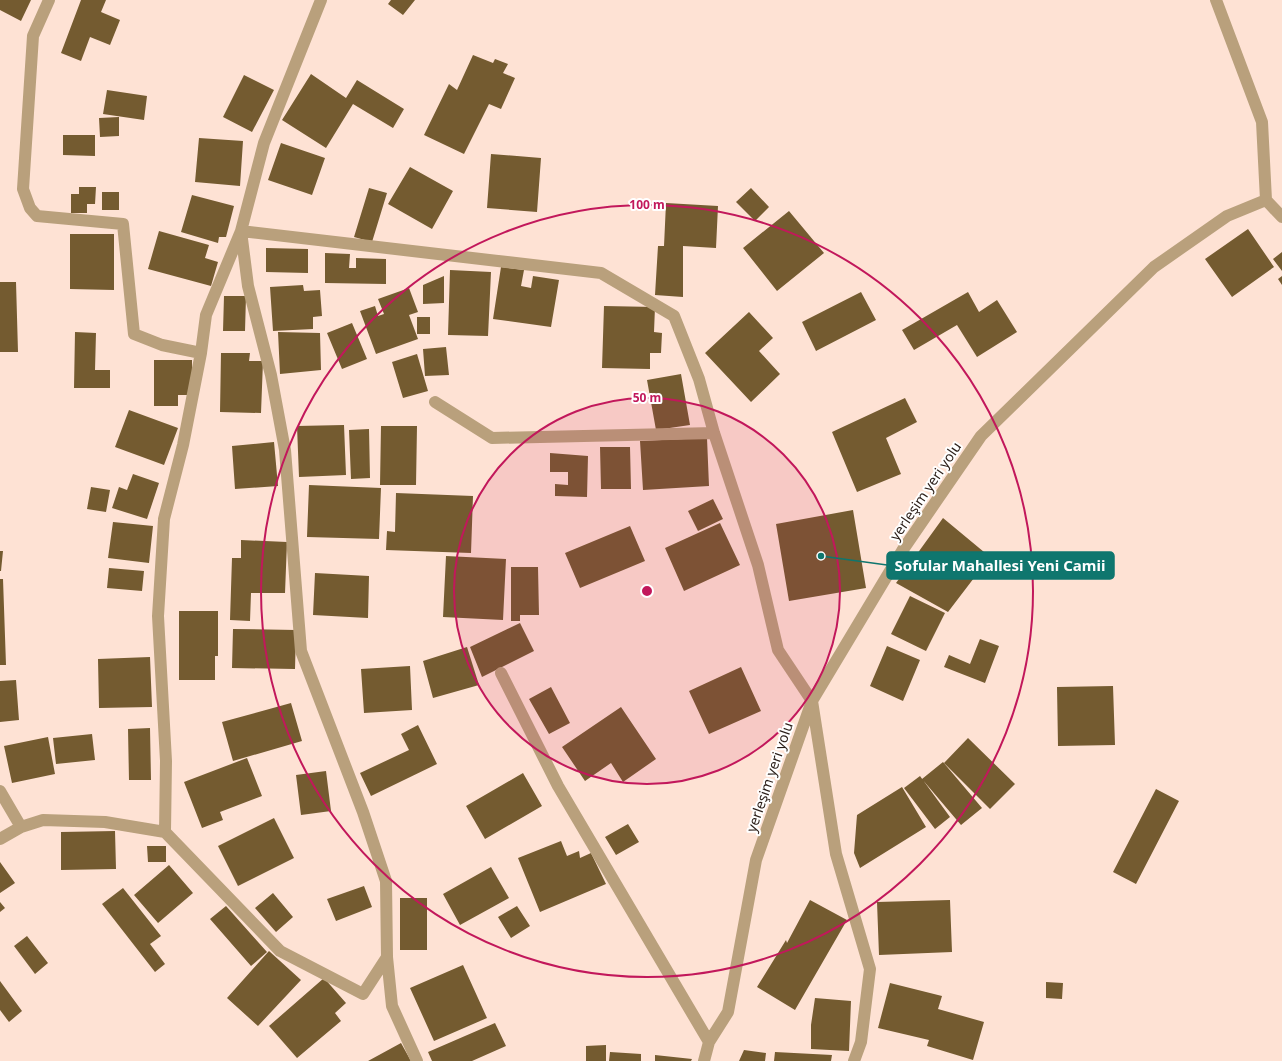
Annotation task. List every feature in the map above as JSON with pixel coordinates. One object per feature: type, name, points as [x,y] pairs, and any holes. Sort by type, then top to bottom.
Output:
[{"type":"street","points":[[48,0],[33,36],[23,189],[30,208],[37,216],[124,224],[134,334],[162,345],[201,353]]},
{"type":"street","points":[[165,832],[166,761],[158,616],[164,518],[183,445],[201,353],[206,314],[241,231],[264,143],[322,0]]},
{"type":"street","points":[[1216,0],[1262,122],[1266,200],[1282,216]]},
{"type":"street","name":"yerleşim yeri yolu","points":[[704,1061],[709,1042],[728,1012],[756,860],[812,701],[902,551],[981,436],[1154,267],[1227,216],[1266,200]]},
{"type":"street","points":[[241,231],[601,273],[674,316],[699,379],[714,433],[758,565],[778,650],[812,701],[836,854],[870,969],[861,1042],[854,1061]]},
{"type":"street","points":[[241,231],[248,286],[270,375],[285,450],[301,651],[363,812],[386,882],[387,957],[392,1006],[417,1061]]},
{"type":"street","points":[[435,402],[492,438],[714,433]]},
{"type":"street","points":[[501,673],[558,786],[709,1042]]},
{"type":"street","points":[[0,791],[21,827]]},
{"type":"street","points":[[0,839],[21,827],[44,820],[105,822],[165,832],[280,951],[363,994],[387,957]]},
{"type":"building","points":[[0,0],[31,0],[21,21],[0,10]]},
{"type":"building","points":[[81,0],[106,0],[101,12],[120,20],[110,45],[90,37],[81,61],[61,53]]},
{"type":"building","points":[[391,0],[415,0],[403,15],[388,4]]},
{"type":"building","points":[[473,55],[493,63],[495,59],[508,64],[503,73],[515,78],[501,109],[489,104],[464,154],[424,135],[449,84],[457,90]]},
{"type":"building","points":[[311,74],[346,98],[357,80],[404,109],[393,128],[353,104],[326,148],[282,120]]},
{"type":"building","points":[[244,75],[274,90],[252,132],[223,117]]},
{"type":"building","points":[[107,90],[147,96],[144,120],[103,114]]},
{"type":"building","points":[[119,117],[119,136],[100,137],[99,118]]},
{"type":"building","points":[[63,135],[95,135],[95,156],[63,155]]},
{"type":"building","points":[[199,138],[243,141],[240,186],[195,182]]},
{"type":"building","points":[[281,143],[325,158],[312,195],[268,180]]},
{"type":"building","points":[[491,154],[541,158],[537,212],[487,208]]},
{"type":"building","points":[[410,167],[453,191],[432,229],[388,204]]},
{"type":"building","points":[[79,187],[96,187],[95,204],[87,204],[87,213],[71,213],[71,194],[79,194]]},
{"type":"building","points":[[369,188],[387,193],[372,242],[354,237]]},
{"type":"building","points":[[751,188],[769,207],[755,221],[736,202]]},
{"type":"building","points":[[102,192],[119,192],[119,210],[102,210]]},
{"type":"building","points":[[192,195],[234,206],[226,237],[219,237],[218,243],[181,232]]},
{"type":"building","points":[[666,203],[718,206],[716,248],[683,246],[683,297],[655,295],[658,246],[664,246]]},
{"type":"building","points":[[789,211],[824,253],[777,291],[743,248]]},
{"type":"building","points":[[1248,229],[1274,267],[1232,297],[1205,259]]},
{"type":"building","points":[[159,231],[209,245],[205,258],[218,262],[211,286],[148,269]]},
{"type":"building","points":[[70,234],[114,234],[114,290],[70,289]]},
{"type":"building","points":[[266,248],[308,249],[308,273],[266,272]]},
{"type":"building","points":[[1282,252],[1282,271],[1273,259]]},
{"type":"building","points":[[325,253],[350,254],[349,268],[356,268],[356,258],[386,259],[386,284],[325,283]]},
{"type":"building","points":[[501,267],[524,270],[521,286],[531,288],[533,276],[559,280],[551,327],[493,319]]},
{"type":"building","points":[[450,270],[491,272],[488,336],[448,335]]},
{"type":"building","points":[[444,276],[444,303],[423,304],[423,285]]},
{"type":"building","points":[[1282,276],[1282,285],[1278,279]]},
{"type":"building","points":[[0,282],[16,282],[18,352],[0,352]]},
{"type":"building","points":[[303,285],[304,291],[320,290],[322,316],[313,317],[313,329],[273,331],[270,287]]},
{"type":"building","points":[[409,288],[418,312],[409,315],[418,339],[376,354],[360,311],[375,306],[378,316],[384,314],[378,299]]},
{"type":"building","points":[[861,292],[876,320],[816,351],[802,322]]},
{"type":"building","points":[[968,292],[979,312],[997,300],[1017,332],[977,357],[957,325],[914,350],[902,330]]},
{"type":"building","points":[[224,296],[246,296],[245,331],[223,331]]},
{"type":"building","points":[[604,306],[655,307],[654,332],[662,333],[661,353],[650,353],[650,369],[602,368]]},
{"type":"building","points":[[749,312],[773,338],[759,351],[780,374],[751,402],[705,353]]},
{"type":"building","points":[[417,317],[430,317],[430,334],[417,334]]},
{"type":"building","points":[[352,323],[367,359],[342,369],[327,333]]},
{"type":"building","points":[[75,332],[96,333],[95,370],[110,370],[110,388],[74,388]]},
{"type":"building","points":[[278,332],[320,333],[321,370],[280,374]]},
{"type":"building","points":[[446,347],[449,375],[425,376],[423,349]]},
{"type":"building","points":[[221,353],[250,353],[249,361],[263,361],[261,413],[220,412]]},
{"type":"building","points":[[417,354],[428,391],[403,398],[392,362]]},
{"type":"building","points":[[154,360],[192,360],[192,395],[178,395],[178,406],[154,406]]},
{"type":"building","points":[[681,374],[690,425],[656,430],[647,380]]},
{"type":"building","points":[[905,398],[917,422],[886,438],[901,474],[857,492],[832,432]]},
{"type":"building","points":[[129,410],[178,428],[164,465],[115,447]]},
{"type":"building","points":[[344,425],[346,475],[299,477],[297,426]]},
{"type":"building","points":[[381,426],[417,426],[416,485],[380,485]]},
{"type":"building","points":[[369,429],[370,478],[351,479],[349,430]]},
{"type":"building","points":[[707,438],[709,486],[643,490],[640,441]]},
{"type":"building","points":[[274,442],[278,486],[235,489],[232,446]]},
{"type":"building","points":[[600,447],[630,447],[631,489],[601,489]]},
{"type":"building","points":[[550,453],[588,456],[587,497],[555,496],[555,484],[568,485],[568,472],[550,472]]},
{"type":"building","points":[[133,474],[159,483],[147,519],[112,508],[119,487],[127,490]]},
{"type":"building","points":[[309,485],[381,488],[379,539],[307,537]]},
{"type":"building","points":[[91,487],[110,490],[106,512],[87,509]]},
{"type":"building","points":[[396,493],[473,496],[471,553],[386,550],[387,531],[395,532]]},
{"type":"building","points":[[713,499],[723,519],[698,531],[688,511]]},
{"type":"building","points":[[853,510],[866,588],[789,601],[776,524]]},
{"type":"building","points":[[943,518],[990,557],[948,612],[896,583]]},
{"type":"building","points":[[113,522],[153,526],[149,563],[108,558]]},
{"type":"building","points":[[720,523],[740,565],[684,591],[665,548]]},
{"type":"building","points":[[630,526],[645,561],[580,588],[565,553]]},
{"type":"building","points":[[241,540],[287,542],[285,593],[251,593],[250,621],[230,620],[232,558],[241,558]]},
{"type":"building","points":[[0,551],[3,551],[1,571],[0,571]]},
{"type":"building","points":[[446,556],[506,559],[503,620],[443,617]]},
{"type":"building","points":[[511,567],[538,567],[539,615],[520,615],[520,621],[511,621]]},
{"type":"building","points":[[109,568],[144,571],[142,591],[107,588]]},
{"type":"building","points":[[315,573],[369,576],[368,618],[313,615]]},
{"type":"building","points":[[0,579],[3,579],[6,665],[0,665]]},
{"type":"building","points":[[910,596],[945,613],[926,651],[891,634]]},
{"type":"building","points":[[179,611],[218,611],[218,656],[215,656],[215,680],[179,680]]},
{"type":"building","points":[[520,623],[534,651],[482,677],[470,647]]},
{"type":"building","points":[[233,629],[296,630],[295,669],[232,668]]},
{"type":"building","points":[[980,639],[999,646],[985,683],[944,667],[949,655],[970,664]]},
{"type":"building","points":[[887,646],[920,660],[903,701],[870,686]]},
{"type":"building","points":[[467,647],[479,685],[433,698],[423,661]]},
{"type":"building","points":[[150,657],[152,707],[99,708],[98,659]]},
{"type":"building","points":[[410,666],[412,710],[364,713],[361,669]]},
{"type":"building","points":[[741,667],[761,711],[709,734],[689,691]]},
{"type":"building","points":[[16,680],[19,720],[0,722],[0,681]]},
{"type":"building","points":[[1113,686],[1115,745],[1058,746],[1057,687]]},
{"type":"building","points":[[551,687],[570,723],[549,734],[529,699]]},
{"type":"building","points":[[291,703],[302,741],[233,761],[222,722]]},
{"type":"building","points":[[621,707],[656,759],[623,782],[611,763],[585,781],[562,747]]},
{"type":"building","points":[[418,725],[437,764],[371,796],[360,773],[409,750],[401,734]]},
{"type":"building","points":[[150,728],[151,780],[129,780],[128,729]]},
{"type":"building","points":[[92,734],[95,760],[56,764],[53,738]]},
{"type":"building","points":[[48,737],[55,774],[12,783],[4,746]]},
{"type":"building","points":[[968,738],[1015,784],[990,809],[944,763]]},
{"type":"building","points":[[247,758],[262,796],[220,812],[223,820],[202,828],[184,782]]},
{"type":"building","points":[[943,762],[982,808],[961,825],[922,779]]},
{"type":"building","points":[[326,771],[331,811],[301,815],[296,775]]},
{"type":"building","points":[[523,773],[542,806],[485,839],[466,806]]},
{"type":"building","points":[[920,776],[950,817],[935,829],[904,788]]},
{"type":"building","points":[[902,787],[926,827],[860,868],[854,853],[857,815]]},
{"type":"building","points":[[1156,789],[1179,801],[1136,884],[1113,872]]},
{"type":"building","points":[[274,818],[294,858],[238,886],[218,846]]},
{"type":"building","points":[[628,824],[639,842],[616,855],[605,837]]},
{"type":"building","points":[[115,831],[116,869],[61,870],[61,832]]},
{"type":"building","points":[[561,841],[567,856],[579,851],[580,858],[591,853],[606,884],[540,912],[518,858]]},
{"type":"building","points":[[147,846],[166,846],[166,862],[148,862]]},
{"type":"building","points":[[0,862],[15,883],[0,893]]},
{"type":"building","points":[[169,865],[193,893],[158,923],[134,895]]},
{"type":"building","points":[[491,867],[509,898],[460,925],[443,894]]},
{"type":"building","points":[[364,886],[372,907],[336,921],[327,899]]},
{"type":"building","points":[[123,888],[161,936],[150,944],[165,964],[155,972],[102,904]]},
{"type":"building","points":[[273,893],[293,917],[276,932],[255,908]]},
{"type":"building","points":[[400,898],[427,898],[427,950],[400,950]]},
{"type":"building","points":[[810,900],[847,920],[795,1010],[757,987],[786,940],[787,943]]},
{"type":"building","points":[[950,900],[952,952],[879,955],[877,902]]},
{"type":"building","points":[[0,902],[5,908],[0,912]]},
{"type":"building","points":[[226,906],[267,952],[251,966],[210,919]]},
{"type":"building","points":[[517,906],[530,926],[511,938],[498,917]]},
{"type":"building","points":[[27,936],[48,963],[35,974],[14,946]]},
{"type":"building","points":[[269,951],[301,980],[258,1026],[227,998]]},
{"type":"building","points":[[463,965],[487,1018],[434,1041],[410,988]]},
{"type":"building","points":[[324,978],[346,1003],[335,1013],[341,1021],[297,1058],[269,1026]]},
{"type":"building","points":[[0,981],[22,1011],[9,1022],[0,1010]]},
{"type":"building","points":[[1046,982],[1063,983],[1062,999],[1046,998]]},
{"type":"building","points":[[890,983],[942,996],[938,1009],[984,1022],[973,1060],[927,1046],[929,1040],[878,1028]]},
{"type":"building","points":[[815,998],[851,1001],[849,1051],[811,1049],[811,1025]]},
{"type":"building","points":[[495,1023],[506,1046],[472,1061],[432,1061],[428,1052]]},
{"type":"building","points":[[401,1043],[411,1061],[368,1061]]},
{"type":"building","points":[[606,1045],[606,1061],[586,1061],[586,1046]]},
{"type":"building","points":[[744,1050],[766,1053],[765,1061],[739,1061]]},
{"type":"building","points":[[610,1052],[641,1054],[641,1061],[609,1061]]},
{"type":"building","points":[[775,1052],[832,1055],[831,1061],[774,1061]]},
{"type":"building","points":[[655,1055],[692,1059],[691,1061],[655,1061]]},
{"type":"place","name":"Sofular Mahallesi Yeni Camii","points":[[821,556]]}]
